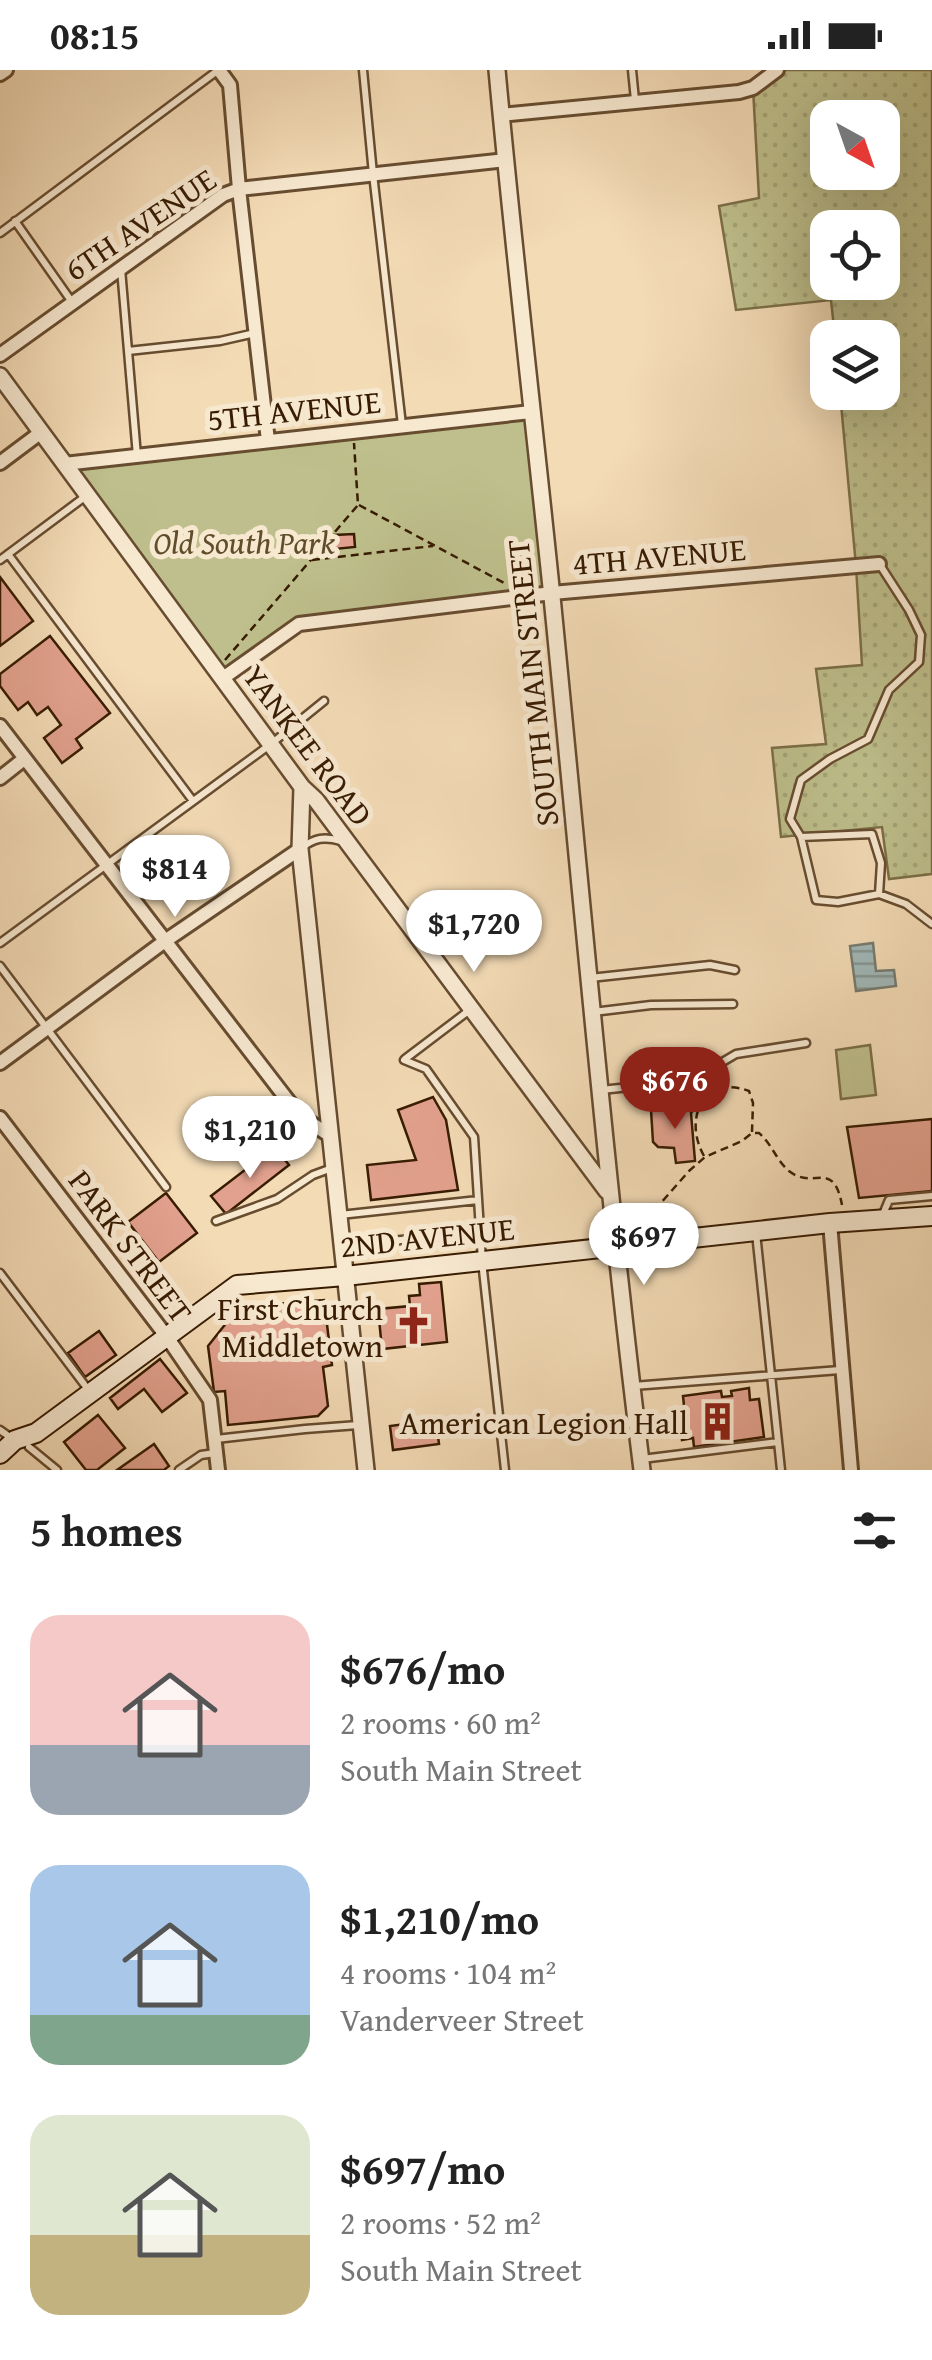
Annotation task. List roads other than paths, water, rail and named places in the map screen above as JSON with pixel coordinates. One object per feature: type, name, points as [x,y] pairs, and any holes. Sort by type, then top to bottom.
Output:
[{"type":"main road","name":"2ND AVENUE","points":[[0,1454],[237,1286],[756,1231],[837,1217],[880,1220],[932,1216]]},
{"type":"main road","name":"2ND AVENUE","points":[[0,1464],[20,1438]]},
{"type":"street","points":[[218,70],[230,85],[268,441]]},
{"type":"street","name":"SOUTH MAIN STREET","points":[[497,70],[610,1194],[641,1465]]},
{"type":"street","points":[[501,115],[739,92],[753,88],[777,70]]},
{"type":"street","name":"6TH AVENUE","points":[[0,355],[223,195],[239,189],[506,160]]},
{"type":"street","name":"YANKEE ROAD","points":[[0,376],[302,787],[316,800],[610,1194]]},
{"type":"street","name":"5TH AVENUE","points":[[64,464],[531,412]]},
{"type":"street","points":[[0,463],[40,432]]},
{"type":"street","name":"4TH AVENUE","points":[[223,678],[299,624],[552,594],[880,564]]},
{"type":"street","points":[[0,726],[299,1114],[329,1135]]},
{"type":"street","points":[[0,778],[24,759]]},
{"type":"street","points":[[302,787],[300,849],[366,1470]]},
{"type":"street","points":[[0,1063],[165,941],[300,849]]},
{"type":"street","name":"PARK STREET","points":[[0,1118],[210,1400],[218,1470]]},
{"type":"street","points":[[837,1217],[843,1370],[852,1470]]},
{"type":"lane","points":[[0,233],[218,70]]},
{"type":"lane","points":[[363,70],[402,426]]},
{"type":"lane","points":[[632,70],[635,102]]},
{"type":"lane","points":[[16,221],[73,303]]},
{"type":"lane","points":[[121,268],[136,456]]},
{"type":"lane","points":[[128,351],[220,341],[255,333]]},
{"type":"lane","points":[[0,560],[88,495]]},
{"type":"lane","points":[[8,554],[193,801]]},
{"type":"lane","points":[[880,564],[921,635],[919,662],[889,690],[868,739],[801,780],[790,820],[801,837],[816,900],[838,902],[879,894],[906,904],[932,924]]},
{"type":"lane","points":[[0,943],[324,701]]},
{"type":"lane","points":[[801,837],[872,834],[880,863],[879,894]]},
{"type":"lane","points":[[300,849],[314,839],[327,837],[346,842]]},
{"type":"lane","points":[[589,978],[710,965],[735,970]]},
{"type":"lane","points":[[0,966],[166,1187]]},
{"type":"lane","points":[[592,1012],[651,1005],[734,1004]]},
{"type":"lane","points":[[471,1009],[404,1060],[426,1069],[474,1137],[482,1261],[505,1470]]},
{"type":"lane","points":[[600,1090],[677,1082],[689,1068],[718,1064],[736,1054],[806,1043]]},
{"type":"lane","points":[[216,1221],[277,1199],[312,1176],[333,1168]]},
{"type":"lane","points":[[880,1220],[888,1200],[932,1196]]},
{"type":"lane","points":[[338,1215],[478,1200]]},
{"type":"lane","points":[[756,1231],[780,1470]]},
{"type":"lane","points":[[342,1246],[480,1232]]},
{"type":"lane","points":[[0,1274],[91,1392]]},
{"type":"lane","points":[[632,1386],[843,1370]]},
{"type":"lane","points":[[179,1470],[216,1446],[305,1429],[362,1425]]},
{"type":"lane","points":[[20,1438],[57,1470]]},
{"type":"lane","points":[[641,1465],[778,1442]]},
{"type":"water","points":[[873,943],[876,971],[894,970],[896,986],[856,991],[850,946]]},
{"type":"place","name":"First Church Middletown","points":[[413,1326]]},
{"type":"place","name":"American Legion Hall","points":[[718,1422]]},
{"type":"park label","name":"Old South Park","points":[[244,542]]}]
